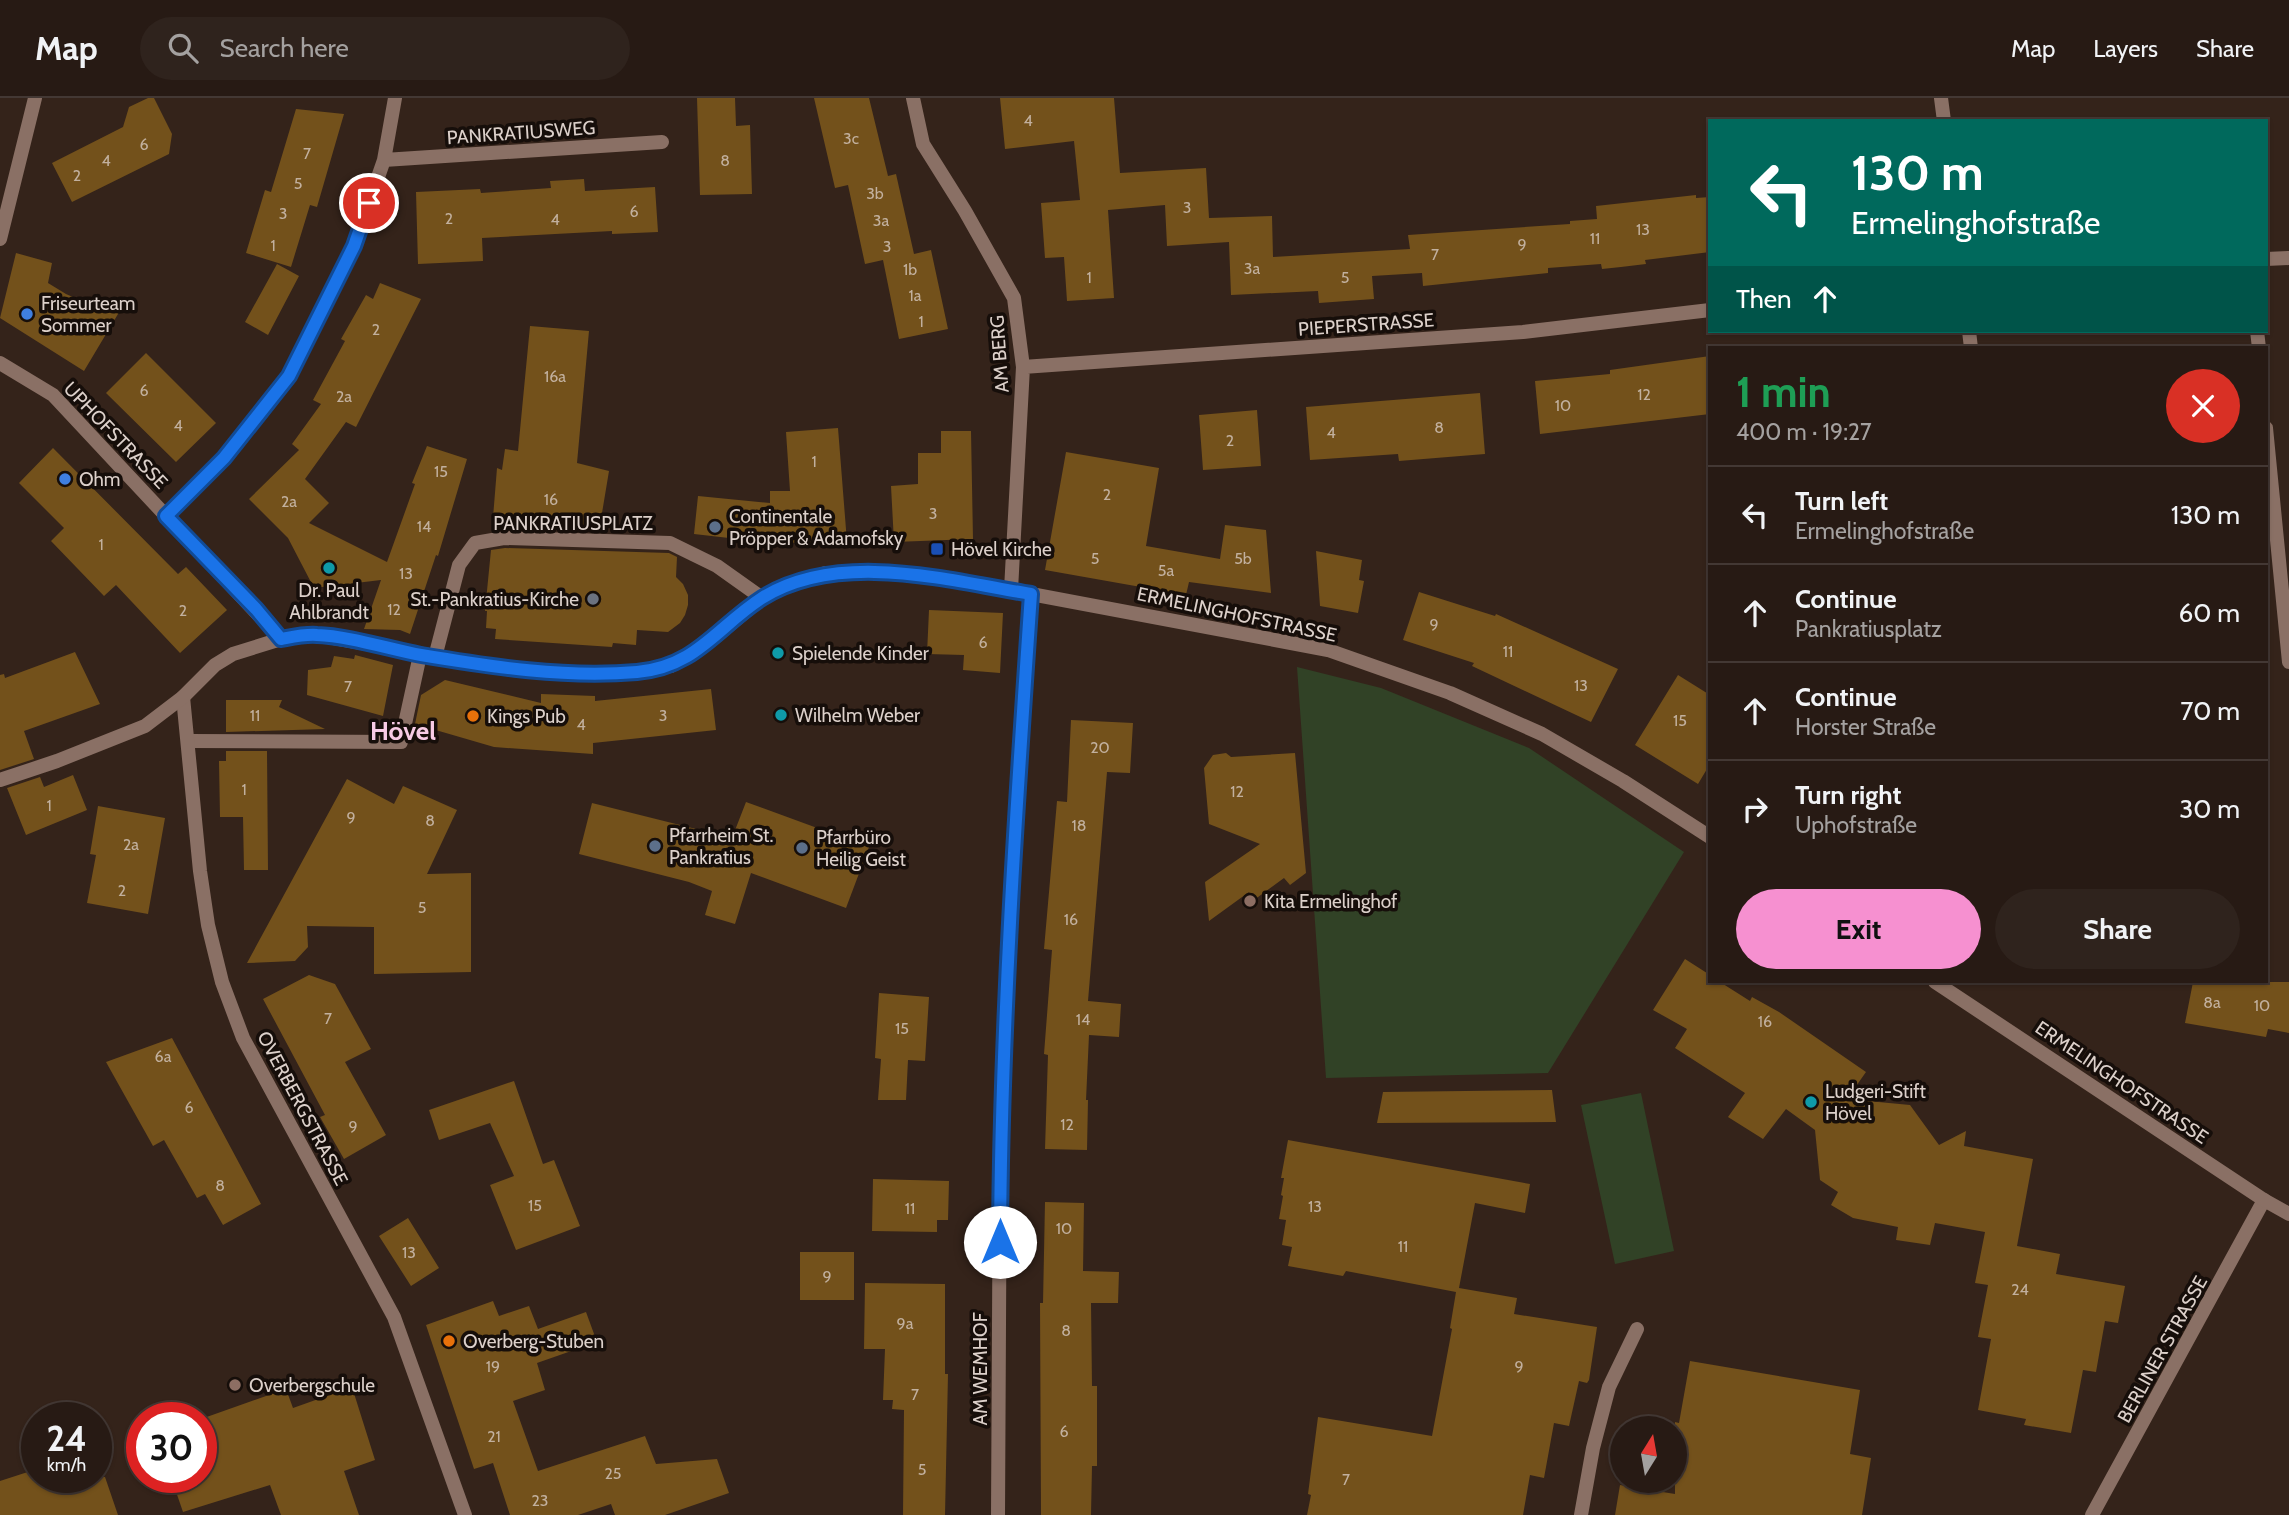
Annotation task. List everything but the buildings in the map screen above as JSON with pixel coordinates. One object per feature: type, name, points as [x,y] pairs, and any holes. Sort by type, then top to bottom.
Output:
[{"type":"street","points":[[0,239],[35,98]]},
{"type":"street","points":[[166,516],[224,458],[289,376],[354,246],[384,160],[395,98]]},
{"type":"street","name":"AM BERG","points":[[913,98],[923,145],[965,211],[1014,298],[1023,367],[1011,590]]},
{"type":"street","points":[[1941,98],[1944,119]]},
{"type":"street","name":"PANKRATIUSWEG","points":[[384,160],[662,142]]},
{"type":"street","points":[[2268,259],[2289,258]]},
{"type":"street","name":"PIEPERSTRASSE","points":[[1023,367],[1523,332],[1708,310]]},
{"type":"street","name":"UPHOFSTRASSE","points":[[0,363],[53,396],[256,609],[281,639]]},
{"type":"street","points":[[2268,448],[2289,662]]},
{"type":"street","name":"PANKRATIUSPLATZ","points":[[428,656],[459,565],[475,543],[504,538],[670,543],[717,566],[762,598]]},
{"type":"street","name":"ERMELINGHOFSTRASSE","points":[[762,598],[826,573],[923,576],[1328,650],[1450,692],[1542,734],[1623,781],[1708,836]]},
{"type":"street","name":"AM WEMHOF","points":[[998,1515],[1000,1133],[1015,833],[1031,594]]},
{"type":"street","points":[[0,780],[145,726],[215,666],[233,654],[281,639],[317,635],[512,670],[591,674],[640,672],[671,666],[693,653],[762,598]]},
{"type":"street","points":[[188,741],[401,742],[428,656]]},
{"type":"street","name":"OVERBERGSTRASSE","points":[[183,696],[200,871],[208,925],[222,982],[243,1038],[394,1317],[465,1515]]},
{"type":"street","name":"ERMELINGHOFSTRASSE","points":[[1937,983],[2289,1214]]},
{"type":"street","name":"BERLINER STRASSE","points":[[2092,1515],[2264,1200]]},
{"type":"street","points":[[1581,1515],[1593,1448],[1609,1387],[1637,1329]]},
{"type":"green space","points":[[1297,667],[1381,688],[1529,748],[1684,852],[1548,1073],[1326,1078]]},
{"type":"green space","points":[[1641,1093],[1674,1251],[1615,1264],[1581,1105]]},
{"type":"place","name":"Friseurteam Sommer","points":[[27,314]]},
{"type":"place","name":"Ohm","points":[[65,479]]},
{"type":"place","name":"Continentale Pröpper & Adamofsky","points":[[715,527]]},
{"type":"place","name":"Hövel Kirche","points":[[937,549]]},
{"type":"place","name":"Dr. Paul Ahlbrandt","points":[[329,568]]},
{"type":"place","name":"St.-Pankratius-Kirche","points":[[593,599]]},
{"type":"place","name":"Spielende Kinder","points":[[778,653]]},
{"type":"place","name":"Wilhelm Weber","points":[[781,715]]},
{"type":"place","name":"Kings Pub","points":[[473,716]]},
{"type":"place","name":"Pfarrheim St. Pankratius","points":[[655,846]]},
{"type":"place","name":"Pfarrbüro Heilig Geist","points":[[802,848]]},
{"type":"place","name":"Kita Ermelinghof","points":[[1250,901]]},
{"type":"place","name":"Ludgeri-Stift Hövel","points":[[1811,1102]]},
{"type":"place","name":"Overberg-Stuben","points":[[449,1341]]},
{"type":"place","name":"Overbergschule","points":[[235,1385]]},
{"type":"district","name":"Hövel","points":[[403,731]]},
{"type":"route","points":[[369,203],[354,246],[289,376],[224,458],[166,516],[256,609],[281,639],[317,635],[512,670],[591,674],[640,672],[671,666],[714,638],[762,598],[826,573],[885,573],[933,577],[1031,594],[1015,833],[1000,1133],[1000,1242]]}]
